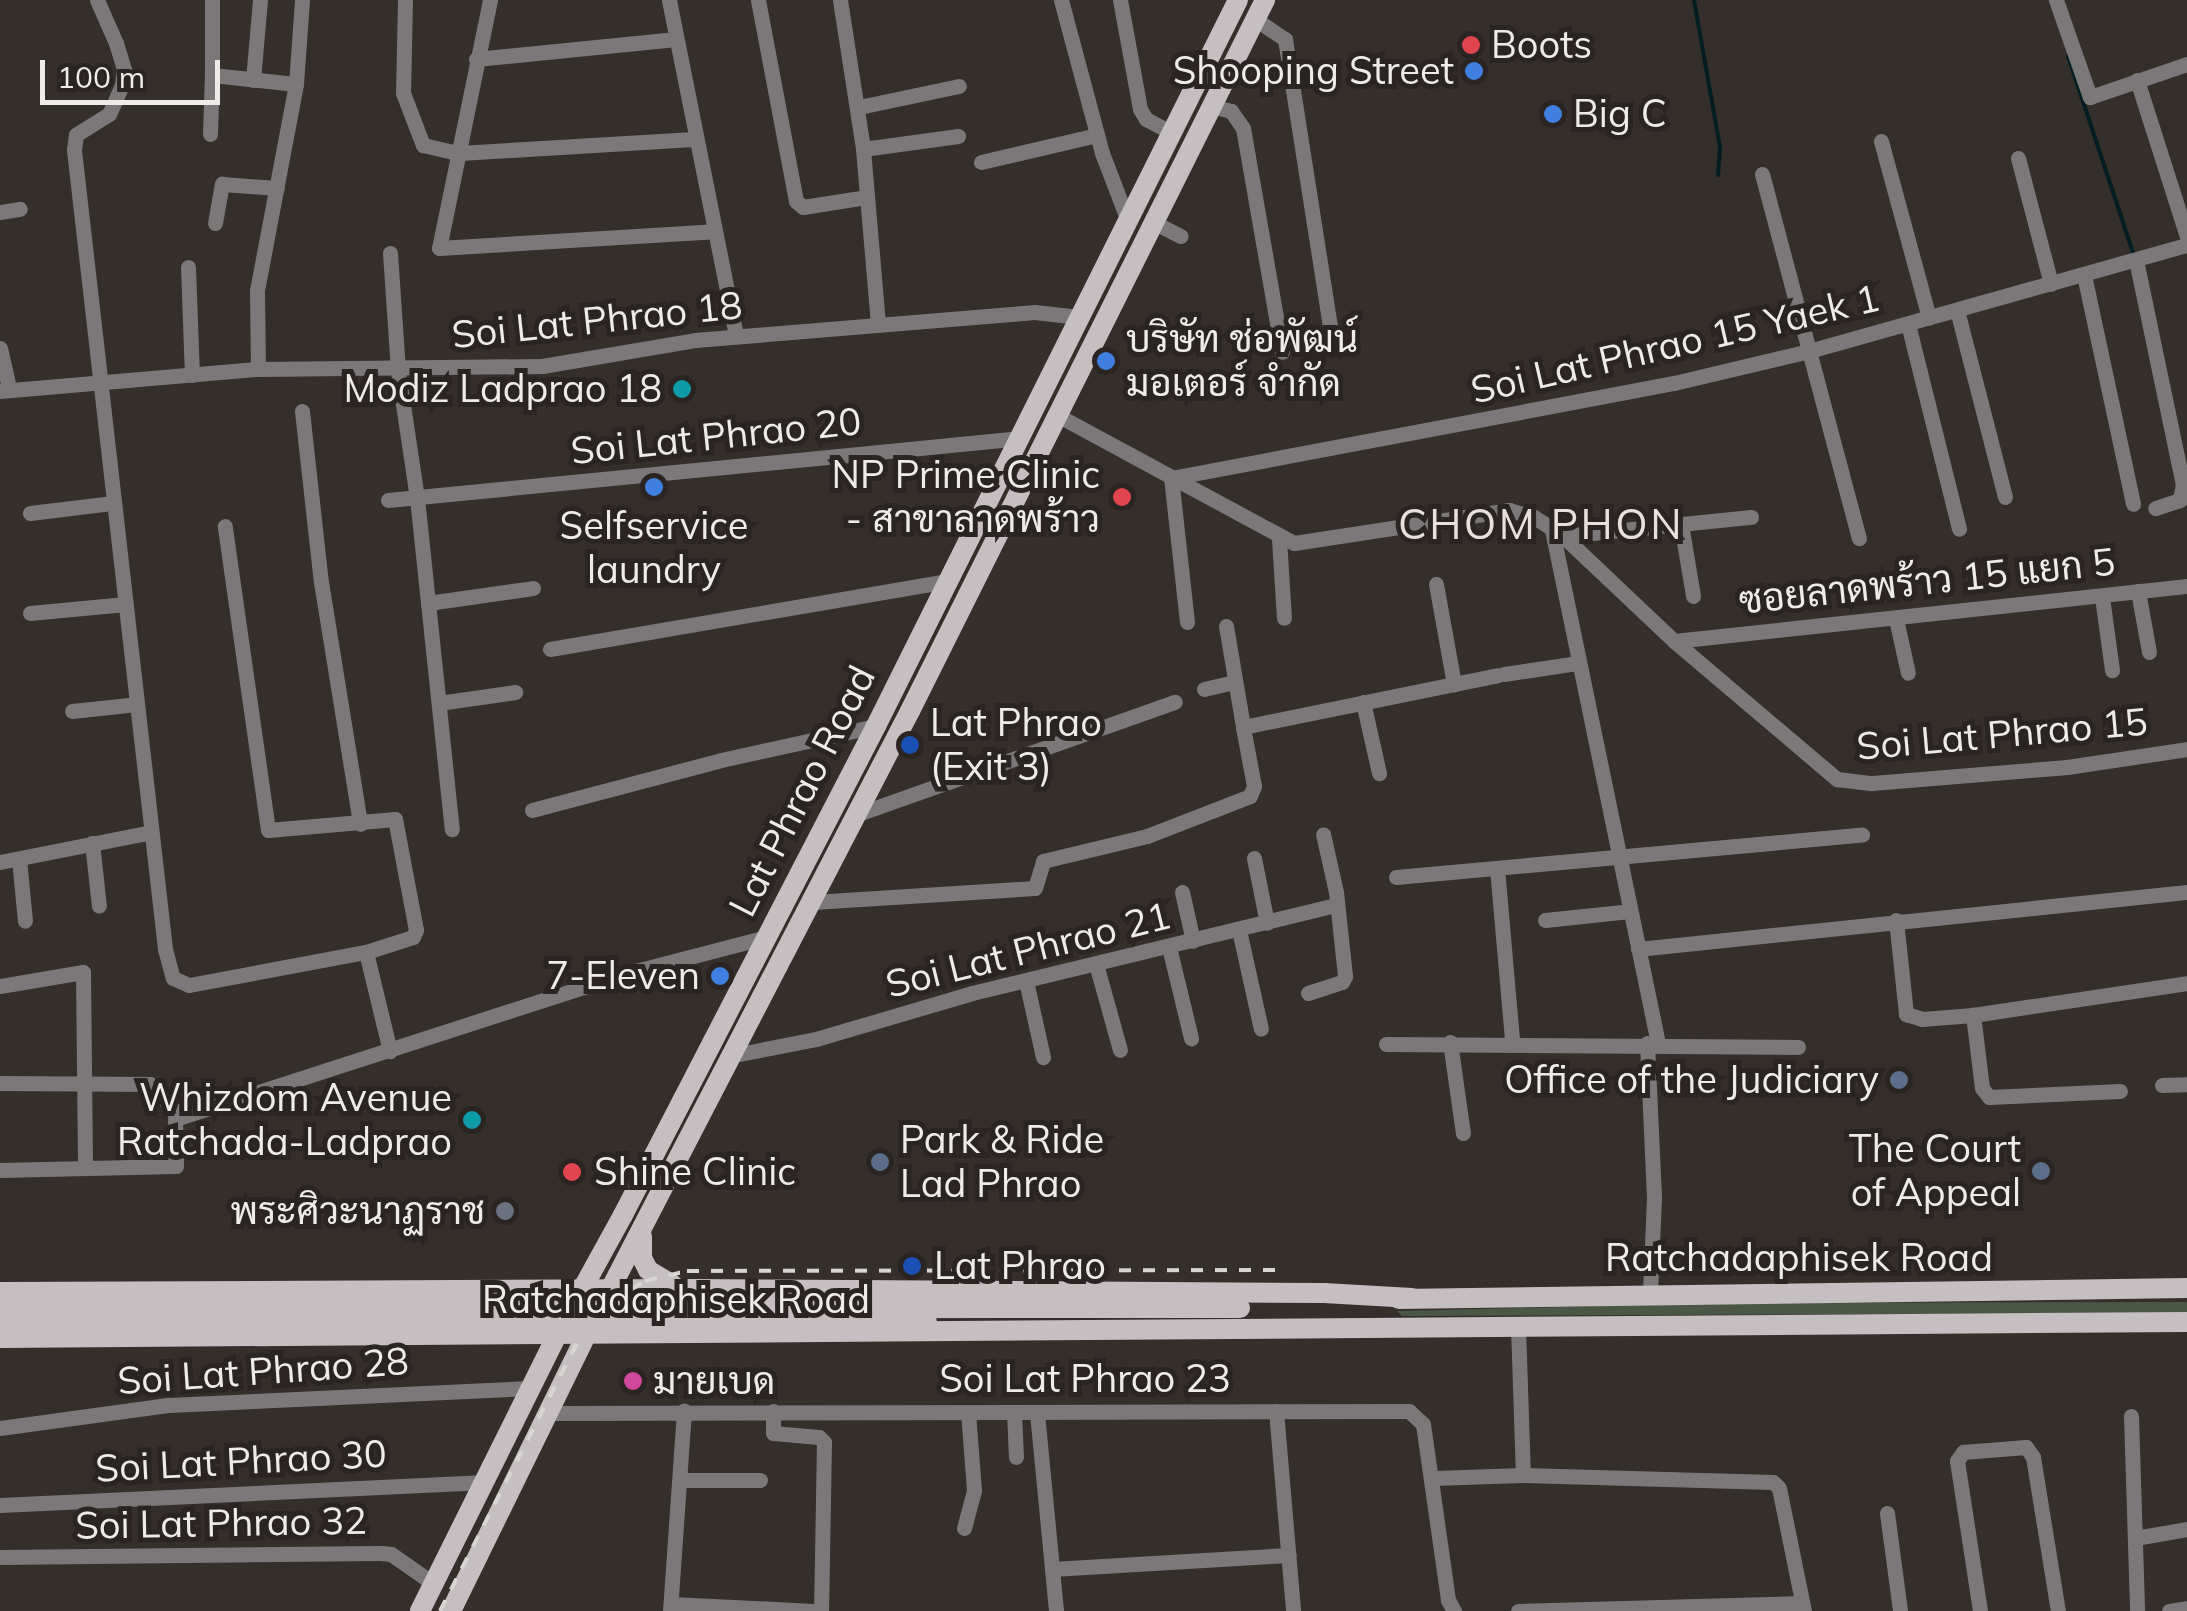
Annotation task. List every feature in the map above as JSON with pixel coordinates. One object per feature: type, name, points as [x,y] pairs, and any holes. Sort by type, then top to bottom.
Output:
[{"type":"main road","name":"Lat Phrao Road","points":[[420,1611],[556,1335],[584,1289],[876,726],[1238,0]]},
{"type":"main road","name":"Lat Phrao Road","points":[[451,1611],[586,1336],[858,814],[1260,10]]},
{"type":"main road","points":[[1038,404],[1057,415]]},
{"type":"main road","points":[[1021,438],[1040,449]]},
{"type":"main road","points":[[642,1234],[642,1258],[648,1270],[665,1283],[690,1289]]},
{"type":"main road","name":"Ratchadaphisek Road","points":[[0,1325],[1240,1314],[1412,1298],[2187,1288]]},
{"type":"main road","name":"Ratchadaphisek Road","points":[[0,1292],[690,1289],[1324,1293],[1412,1298]]},
{"type":"main road","points":[[218,1292],[231,1301],[235,1321],[218,1337]]},
{"type":"main road","points":[[855,1335],[840,1324],[839,1302],[861,1292]]},
{"type":"main road","points":[[340,1293],[352,1301],[356,1320],[342,1336]]},
{"type":"main road","points":[[956,1293],[942,1299],[942,1317],[961,1334]]},
{"type":"main road","name":"Ratchadaphisek Road","points":[[0,1310],[1240,1314],[1412,1327]]},
{"type":"main road","name":"Ratchadaphisek Road","points":[[0,1338],[855,1335],[2187,1322]]},
{"type":"street","points":[[97,0],[124,70],[109,114],[74,137],[164,949],[173,978],[180,984],[366,952],[413,937],[416,930],[398,822],[392,818],[268,830],[225,526]]},
{"type":"street","points":[[210,134],[212,0]]},
{"type":"street","points":[[252,80],[260,0]]},
{"type":"street","points":[[258,370],[258,290],[296,84],[302,0]]},
{"type":"street","points":[[404,0],[403,93],[418,141],[459,153],[694,139]]},
{"type":"street","points":[[490,0],[439,248],[714,231]]},
{"type":"street","points":[[669,0],[736,336]]},
{"type":"street","points":[[758,0],[796,201],[803,207],[867,196]]},
{"type":"street","points":[[840,0],[859,106],[878,324]]},
{"type":"street","points":[[1061,0],[1097,136],[1128,221]]},
{"type":"street","points":[[1120,0],[1140,109],[1146,119],[1172,132]]},
{"type":"street","points":[[2056,0],[2090,97],[2187,64]]},
{"type":"street","points":[[1260,10],[1285,39],[1333,344]]},
{"type":"street","points":[[476,58],[676,39]]},
{"type":"street","points":[[212,76],[296,84]]},
{"type":"street","points":[[2137,80],[2187,237]]},
{"type":"street","points":[[859,106],[959,86]]},
{"type":"street","points":[[1211,106],[1231,112],[1243,128],[1282,352]]},
{"type":"street","points":[[863,150],[958,136]]},
{"type":"street","points":[[982,162],[1097,136]]},
{"type":"street","points":[[1881,141],[1929,318]]},
{"type":"street","points":[[2018,158],[2052,284]]},
{"type":"street","points":[[1762,174],[1859,538]]},
{"type":"street","points":[[215,222],[221,185],[277,188]]},
{"type":"street","points":[[0,212],[20,209]]},
{"type":"street","points":[[1153,222],[1181,236]]},
{"type":"street","name":"Soi Lat Phrao 15 Yaek 1","points":[[1171,478],[1662,386],[1809,351],[2187,246]]},
{"type":"street","points":[[390,253],[398,371],[417,498],[452,828]]},
{"type":"street","points":[[2136,260],[2183,484],[2180,500],[2155,508]]},
{"type":"street","points":[[188,267],[192,375]]},
{"type":"street","points":[[2084,275],[2134,504]]},
{"type":"street","points":[[1956,310],[2005,497]]},
{"type":"street","name":"Soi Lat Phrao 18","points":[[5,389],[258,370],[542,366],[736,336],[1034,312],[1080,317]]},
{"type":"street","points":[[1908,324],[1959,530]]},
{"type":"street","points":[[0,348],[5,389]]},
{"type":"street","points":[[302,411],[321,582],[360,824]]},
{"type":"street","name":"Soi Lat Phrao 15","points":[[1057,415],[1279,538],[1299,544],[1509,510],[1534,517],[1837,780],[1872,783],[2068,767],[2187,749]]},
{"type":"street","name":"Soi Lat Phrao 20","points":[[388,500],[1021,438]]},
{"type":"street","points":[[1171,478],[1186,622]]},
{"type":"street","points":[[30,514],[114,504]]},
{"type":"street","points":[[1650,1292],[1654,1197],[1652,1043],[1638,948],[1578,663],[1557,533],[1751,517]]},
{"type":"street","points":[[1681,524],[1693,596]]},
{"type":"street","points":[[1279,538],[1284,618]]},
{"type":"street","points":[[550,649],[949,581]]},
{"type":"street","points":[[1436,584],[1454,684]]},
{"type":"street","name":"ซอยลาดพร้าว 15 แยก 5","points":[[1674,640],[2187,586]]},
{"type":"street","points":[[428,603],[533,588]]},
{"type":"street","points":[[2138,592],[2149,652]]},
{"type":"street","points":[[2102,597],[2112,670]]},
{"type":"street","points":[[30,613],[126,604]]},
{"type":"street","points":[[1896,619],[1908,673]]},
{"type":"street","points":[[813,902],[1034,888],[1043,861],[1147,836],[1250,796],[1254,786],[1226,626]]},
{"type":"street","points":[[1243,727],[1501,674],[1578,663]]},
{"type":"street","points":[[1204,690],[1235,682]]},
{"type":"street","points":[[439,703],[515,692]]},
{"type":"street","points":[[858,814],[1175,702]]},
{"type":"street","points":[[1363,702],[1378,773]]},
{"type":"street","points":[[72,711],[138,704]]},
{"type":"street","points":[[532,810],[721,760],[876,726]]},
{"type":"street","points":[[0,862],[151,832]]},
{"type":"street","points":[[1308,992],[1342,982],[1345,976],[1338,905],[1324,834]]},
{"type":"street","points":[[1396,877],[1862,835]]},
{"type":"street","points":[[92,843],[99,906]]},
{"type":"street","points":[[1254,858],[1268,923]]},
{"type":"street","points":[[19,859],[26,921]]},
{"type":"street","points":[[1497,868],[1512,1042]]},
{"type":"street","points":[[1182,892],[1193,942]]},
{"type":"street","points":[[1638,948],[2187,892]]},
{"type":"street","name":"Soi Lat Phrao 21","points":[[734,1055],[816,1039],[1026,981],[1338,905]]},
{"type":"street","points":[[1545,920],[1630,911]]},
{"type":"street","points":[[1896,920],[1906,1014],[1922,1019],[1973,1016],[2187,982]]},
{"type":"street","points":[[1239,930],[1261,1029]]},
{"type":"street","points":[[175,1115],[390,1051],[628,973],[766,937]]},
{"type":"street","points":[[1169,947],[1191,1038]]},
{"type":"street","points":[[366,952],[390,1051]]},
{"type":"street","points":[[1096,964],[1120,1050]]},
{"type":"street","points":[[0,986],[80,969],[86,1082],[85,1167]]},
{"type":"street","points":[[1026,981],[1043,1057]]},
{"type":"street","points":[[1973,1016],[1982,1088],[1989,1098],[2120,1091]]},
{"type":"street","points":[[1450,1042],[1463,1133]]},
{"type":"street","points":[[1386,1044],[1798,1047]]},
{"type":"street","points":[[0,1083],[155,1086],[175,1115],[176,1166],[0,1170]]},
{"type":"street","points":[[2162,1084],[2187,1084]]},
{"type":"street","points":[[1518,1326],[1523,1476]]},
{"type":"street","name":"Soi Lat Phrao 28","points":[[0,1428],[170,1404],[531,1388]]},
{"type":"street","points":[[684,1410],[671,1608],[817,1611],[824,1442],[819,1437],[773,1433],[772,1410]]},
{"type":"street","points":[[1276,1410],[1293,1611]]},
{"type":"street","name":"Soi Lat Phrao 23","points":[[550,1413],[1409,1411],[1418,1415],[1433,1478],[1448,1600],[1454,1611]]},
{"type":"street","points":[[964,1528],[974,1490],[968,1412]]},
{"type":"street","points":[[1014,1412],[1016,1457]]},
{"type":"street","points":[[1037,1413],[1056,1611]]},
{"type":"street","points":[[2131,1416],[2137,1611]]},
{"type":"street","points":[[1980,1611],[1957,1461],[1964,1452],[2026,1447],[2033,1457],[2058,1611]]},
{"type":"street","points":[[1433,1478],[1523,1476],[1773,1482],[1781,1498],[1803,1607],[1518,1611]]},
{"type":"street","points":[[681,1480],[760,1480]]},
{"type":"street","name":"Soi Lat Phrao 30","points":[[0,1505],[485,1482]]},
{"type":"street","points":[[1887,1513],[1900,1611]]},
{"type":"street","points":[[2135,1538],[2187,1529]]},
{"type":"street","name":"Soi Lat Phrao 32","points":[[0,1557],[381,1552],[391,1554],[434,1584]]},
{"type":"street","points":[[1052,1569],[1289,1555]]},
{"type":"street","points":[[2169,1611],[2187,1608]]},
{"type":"green space","points":[[2187,1302],[2187,1312],[2137,1313],[1402,1316],[1397,1311],[1727,1303]]},
{"type":"waterway","points":[[1694,0],[1720,148],[1718,175]]},
{"type":"waterway","points":[[2068,56],[2134,256]]},
{"type":"railway","points":[[440,1611],[582,1333],[610,1301],[645,1281],[687,1271],[1279,1270]]},
{"type":"place","name":"Boots","points":[[1471,45]]},
{"type":"place","name":"Shooping Street","points":[[1474,71]]},
{"type":"place","name":"Big C","points":[[1553,114]]},
{"type":"place","name":"บริษัท ช่อพัฒน์ มอเตอร์ จำกัด","points":[[1106,361]]},
{"type":"place","name":"Modiz Ladprao 18","points":[[682,389]]},
{"type":"place","name":"Selfservice laundry","points":[[654,487]]},
{"type":"place","name":"NP Prime Clinic - สาขาลาดพร้าว","points":[[1122,497]]},
{"type":"place","name":"Lat Phrao (Exit 3)","points":[[910,745]]},
{"type":"place","name":"7-Eleven","points":[[720,976]]},
{"type":"place","name":"Office of the Judiciary","points":[[1899,1080]]},
{"type":"place","name":"Whizdom Avenue Ratchada-Ladprao","points":[[472,1120]]},
{"type":"place","name":"Park & Ride Lad Phrao","points":[[880,1162]]},
{"type":"place","name":"The Court of Appeal","points":[[2041,1171]]},
{"type":"place","name":"Shine Clinic","points":[[572,1172]]},
{"type":"place","name":"พระศิวะนาฏราช","points":[[505,1211]]},
{"type":"place","name":"Lat Phrao","points":[[912,1266]]},
{"type":"place","name":"มายเบด","points":[[633,1381]]},
{"type":"district","name":"CHOM PHON","points":[[1541,524]]}]
